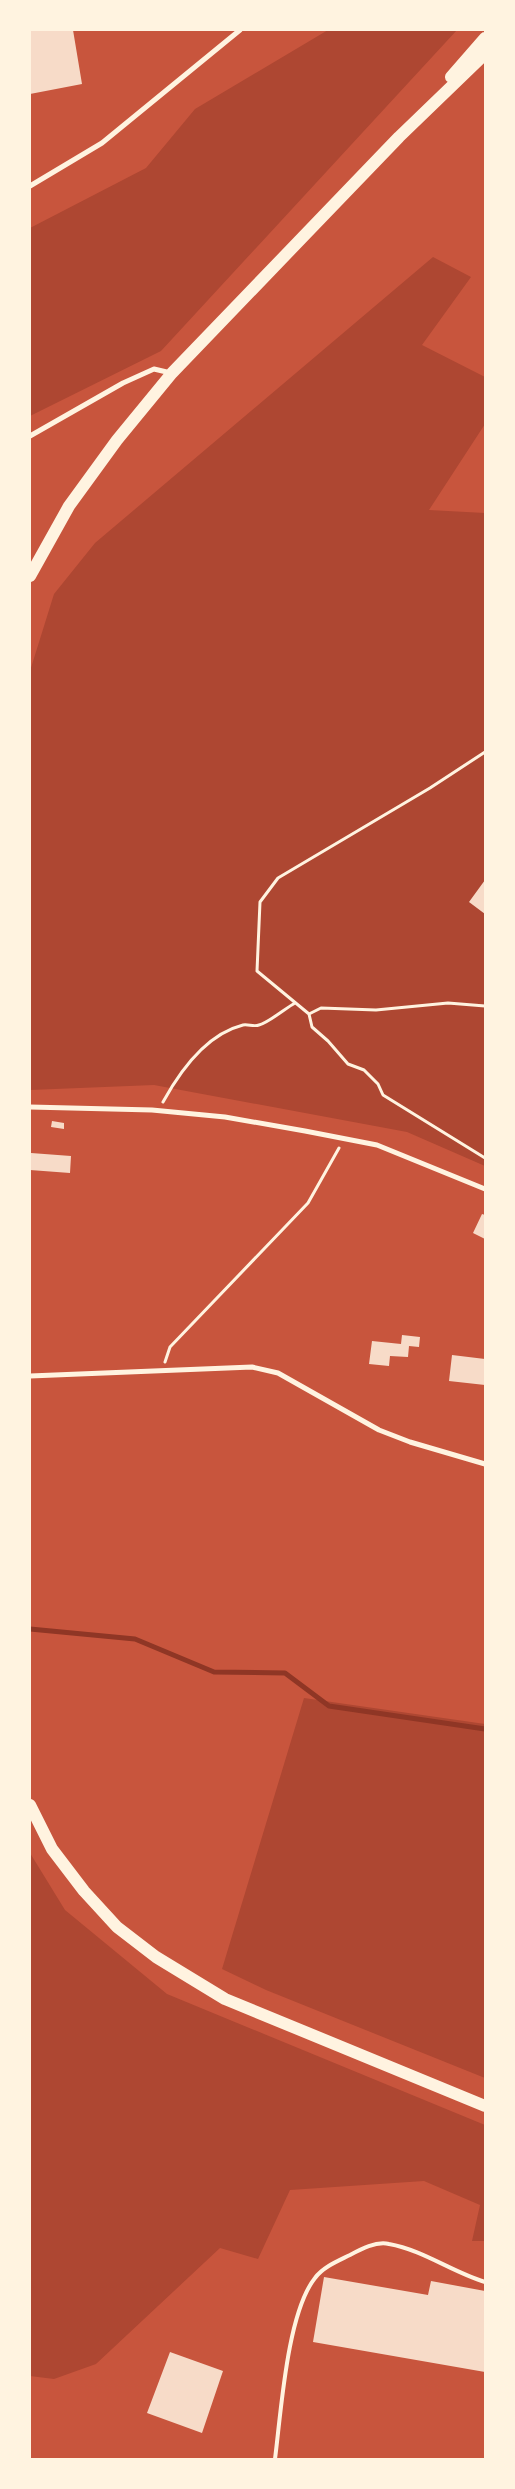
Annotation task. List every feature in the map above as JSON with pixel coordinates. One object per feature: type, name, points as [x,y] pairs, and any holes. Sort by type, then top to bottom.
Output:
[{"type":"main road","points":[[399,137],[485,38]]},
{"type":"main road","points":[[30,576],[69,506],[117,440],[172,373],[399,137],[485,54]]},
{"type":"main road","points":[[30,1805],[52,1849],[84,1891],[117,1927],[156,1957],[225,1999],[485,2106]]},
{"type":"street","points":[[30,186],[102,143],[240,30]]},
{"type":"street","points":[[30,436],[123,383],[154,369],[172,373]]},
{"type":"street","points":[[30,1108],[158,1111],[224,1118],[345,1138],[377,1145],[485,1189]]},
{"type":"street","points":[[30,1376],[252,1367],[278,1373],[379,1430],[410,1442],[485,1464]]},
{"type":"lane","points":[[275,2459],[286,2371],[301,2303],[315,2277],[331,2264],[359,2250],[376,2244],[388,2243],[409,2249],[485,2282]]},
{"type":"path","points":[[485,752],[430,788],[278,878],[260,902],[257,971],[309,1014],[312,1027],[328,1041],[348,1064],[364,1070],[378,1084],[383,1095],[485,1158]]},
{"type":"path","points":[[158,1111],[174,1083],[192,1059],[218,1037],[244,1025],[259,1025],[295,1003]]},
{"type":"path","points":[[309,1014],[321,1008],[376,1010],[448,1003],[485,1006]]},
{"type":"path","points":[[162,1370],[170,1346],[308,1203],[345,1138]]},
{"type":"shaded area","points":[[328,30],[457,30],[161,351],[30,416],[30,228],[146,168],[195,109]]},
{"type":"shaded area","points":[[433,257],[471,277],[422,345],[485,377],[485,424],[429,510],[485,513],[485,1166],[407,1132],[154,1085],[30,1090],[30,671],[54,594],[95,543]]},
{"type":"shaded area","points":[[304,1698],[485,1724],[485,2078],[266,1990],[222,1969]]},
{"type":"shaded area","points":[[30,1853],[65,1910],[167,1994],[485,2125],[485,2241],[472,2241],[480,2205],[424,2181],[290,2190],[258,2259],[220,2248],[96,2364],[54,2379],[30,2376]]},
{"type":"building","points":[[30,30],[73,30],[82,84],[30,94]]},
{"type":"building","points":[[485,880],[485,914],[469,902]]},
{"type":"building","points":[[52,1121],[64,1123],[64,1129],[51,1127]]},
{"type":"building","points":[[31,1153],[71,1156],[70,1173],[30,1170]]},
{"type":"building","points":[[482,1214],[485,1215],[485,1239],[473,1233]]},
{"type":"building","points":[[402,1335],[420,1337],[419,1347],[409,1346],[408,1357],[390,1356],[389,1366],[369,1364],[372,1341],[401,1344]]},
{"type":"building","points":[[452,1355],[485,1359],[485,1385],[449,1381]]},
{"type":"building","points":[[324,2277],[428,2295],[431,2281],[485,2291],[485,2372],[313,2342]]},
{"type":"building","points":[[170,2352],[223,2371],[202,2433],[147,2413]]},
{"type":"waterway","points":[[30,1629],[135,1639],[214,1672],[285,1673],[329,1706],[485,1729]]}]
